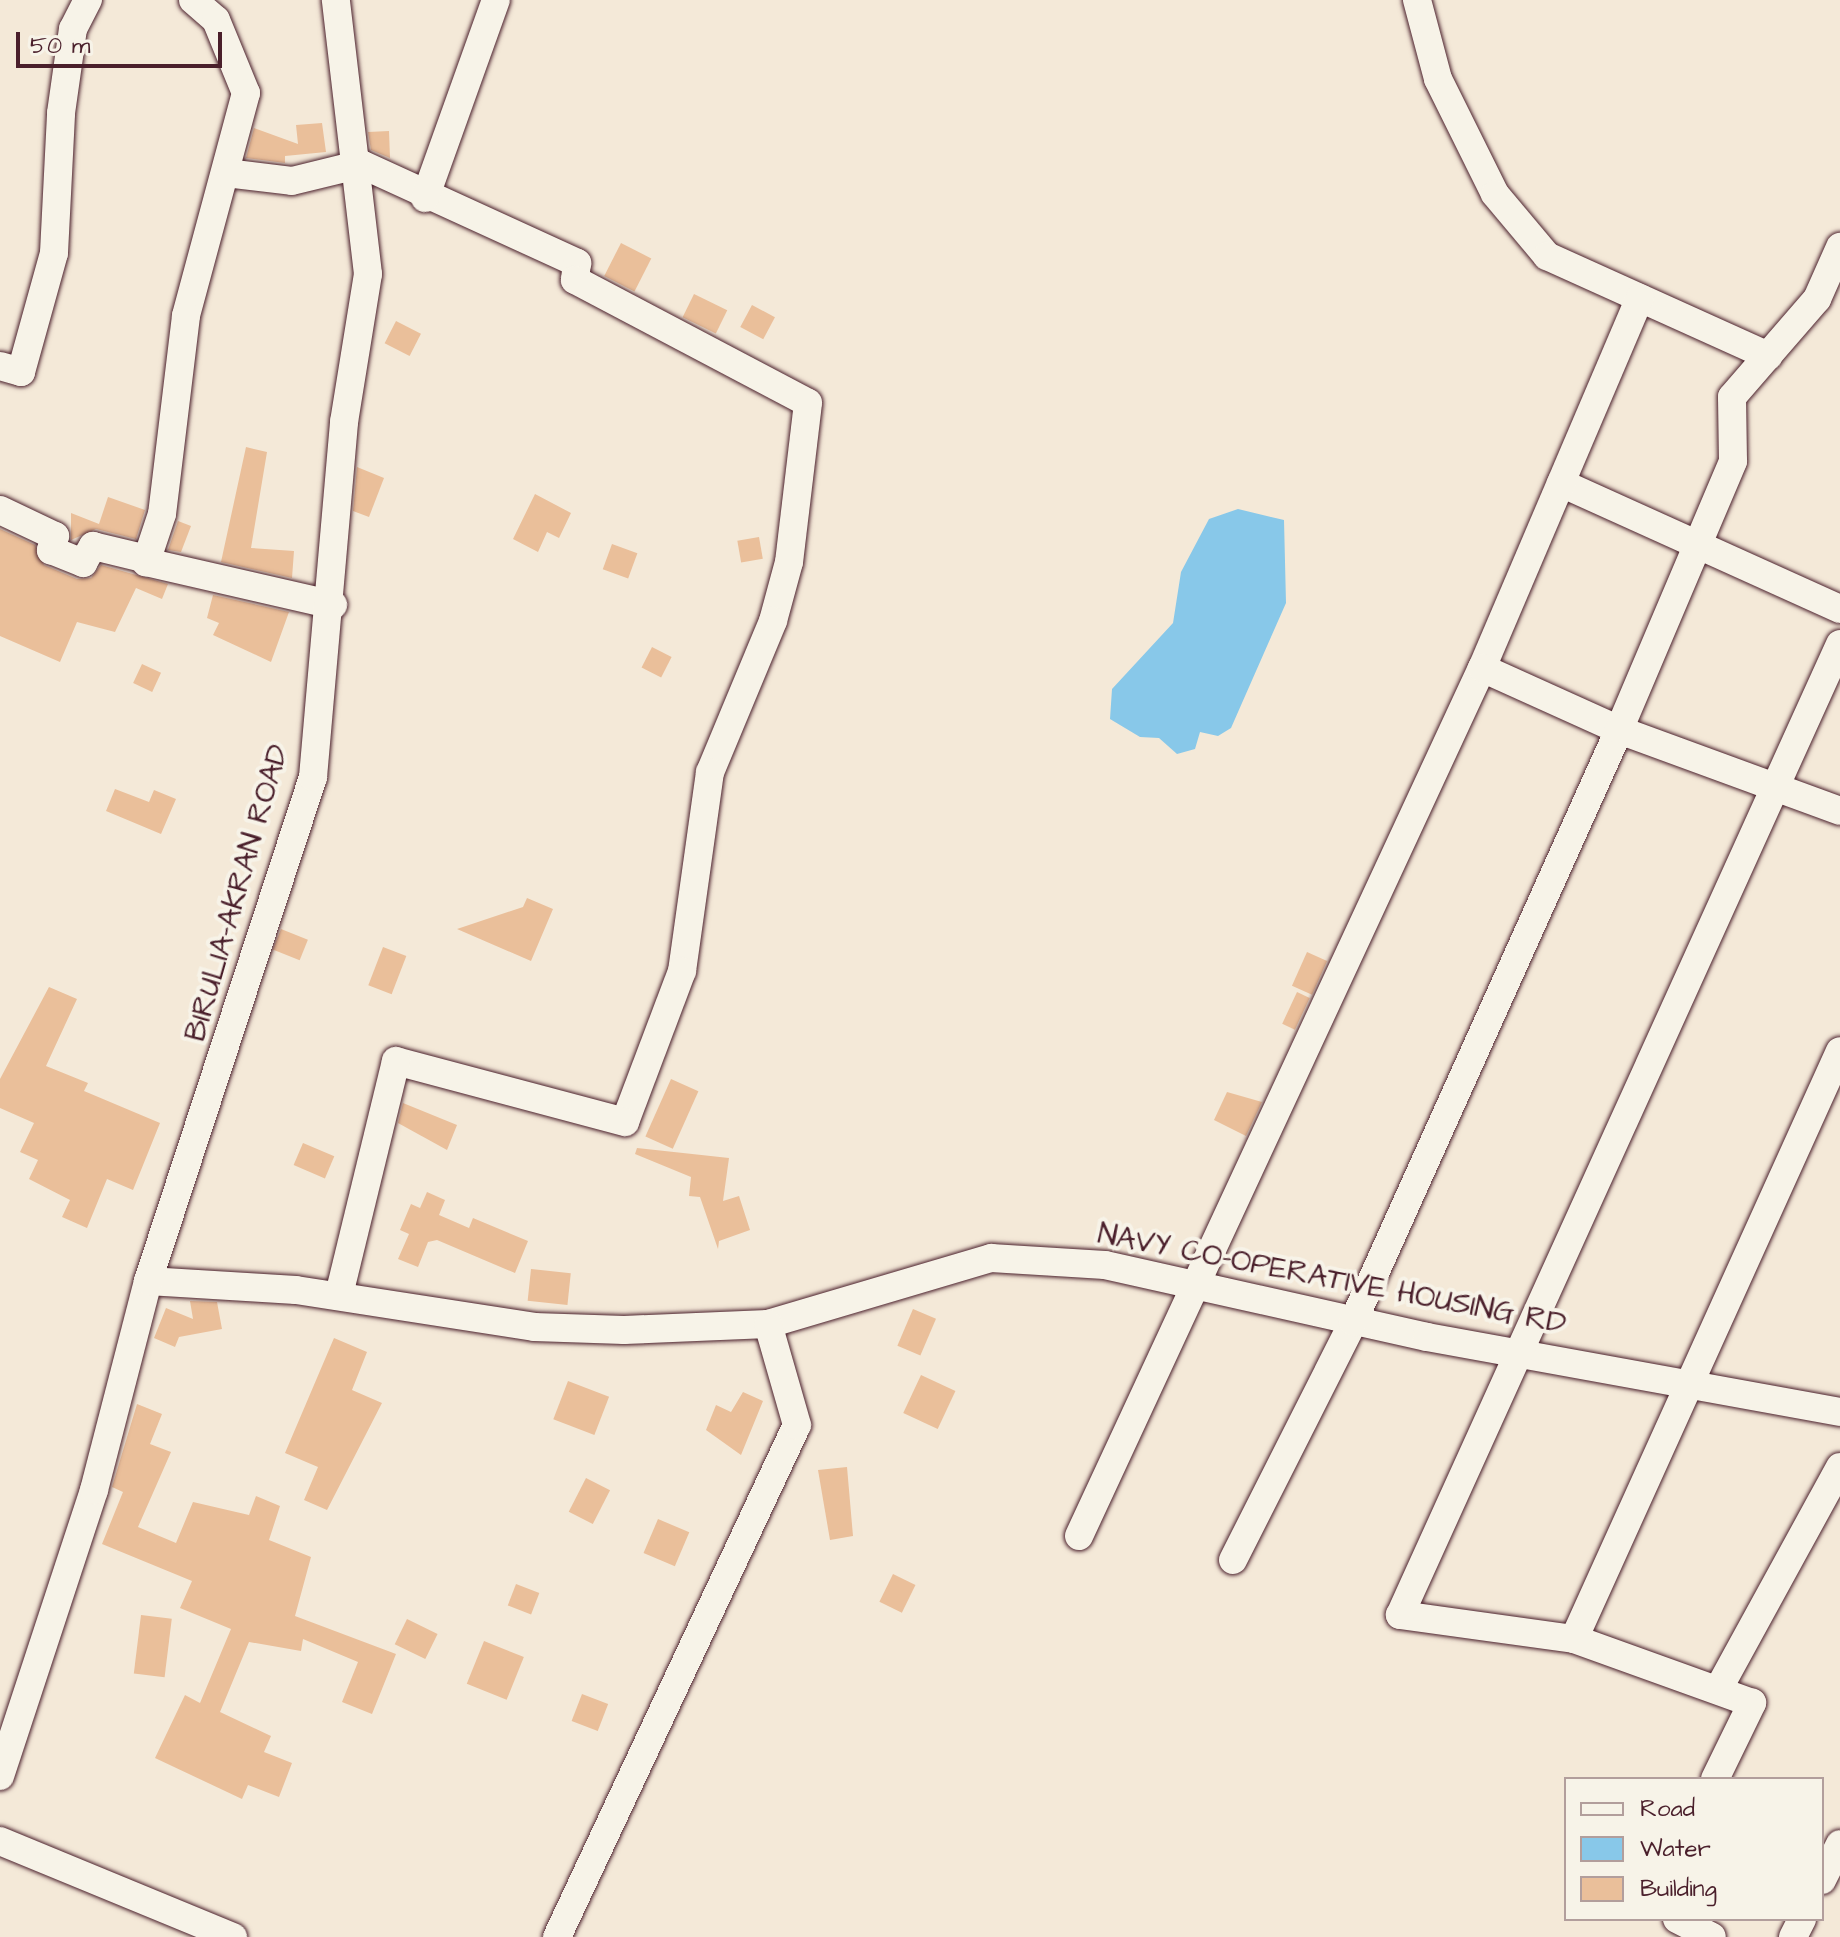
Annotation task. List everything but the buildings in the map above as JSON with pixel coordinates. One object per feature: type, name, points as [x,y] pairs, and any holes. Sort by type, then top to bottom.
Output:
[{"type":"street","points":[[0,366],[21,372],[54,253],[61,113],[73,29],[88,0]]},
{"type":"street","points":[[147,559],[162,514],[186,316],[246,93],[216,20],[193,0]]},
{"type":"street","name":"BIRULIA-AKRAN ROAD","points":[[0,1776],[94,1490],[148,1281],[313,777],[333,605],[344,422],[368,274],[361,164],[336,0]]},
{"type":"street","points":[[425,198],[496,0]]},
{"type":"street","points":[[1424,7],[1438,79],[1495,194],[1547,256],[1768,356]]},
{"type":"street","points":[[226,173],[292,181],[361,164],[425,198],[577,263],[575,280],[808,403],[789,562],[773,621],[714,758],[682,971],[625,1122],[396,1061],[339,1295]]},
{"type":"street","points":[[1233,1560],[1353,1322],[1619,730],[1733,461],[1732,397],[1817,299],[1840,247]]},
{"type":"street","points":[[1079,1536],[1482,668],[1640,298]]},
{"type":"street","points":[[1561,483],[1840,609]]},
{"type":"street","points":[[0,510],[55,536],[51,550],[83,563],[93,546],[333,605]]},
{"type":"street","points":[[1716,1777],[1752,1703],[1719,1688],[1574,1639],[1400,1615],[1515,1351],[1840,644]]},
{"type":"street","points":[[1482,668],[1619,730],[1774,784],[1840,811]]},
{"type":"street","points":[[1574,1639],[1685,1383],[1840,1051]]},
{"type":"street","name":"NAVY CO-OPERATIVE HOUSING RD","points":[[148,1281],[339,1295],[534,1327],[768,1324],[991,1258],[1105,1265],[1353,1322],[1840,1412]]},
{"type":"street","points":[[557,1937],[797,1425],[768,1324]]},
{"type":"street","points":[[1719,1688],[1840,1467]]},
{"type":"street","points":[[0,1841],[233,1937]]},
{"type":"street","points":[[1824,1876],[1840,1844]]},
{"type":"street","points":[[1681,1921],[1712,1937]]},
{"type":"water","points":[[1238,509],[1284,520],[1286,603],[1231,728],[1218,736],[1200,732],[1195,749],[1177,754],[1159,738],[1140,737],[1110,719],[1112,689],[1173,623],[1181,572],[1209,519]]}]
